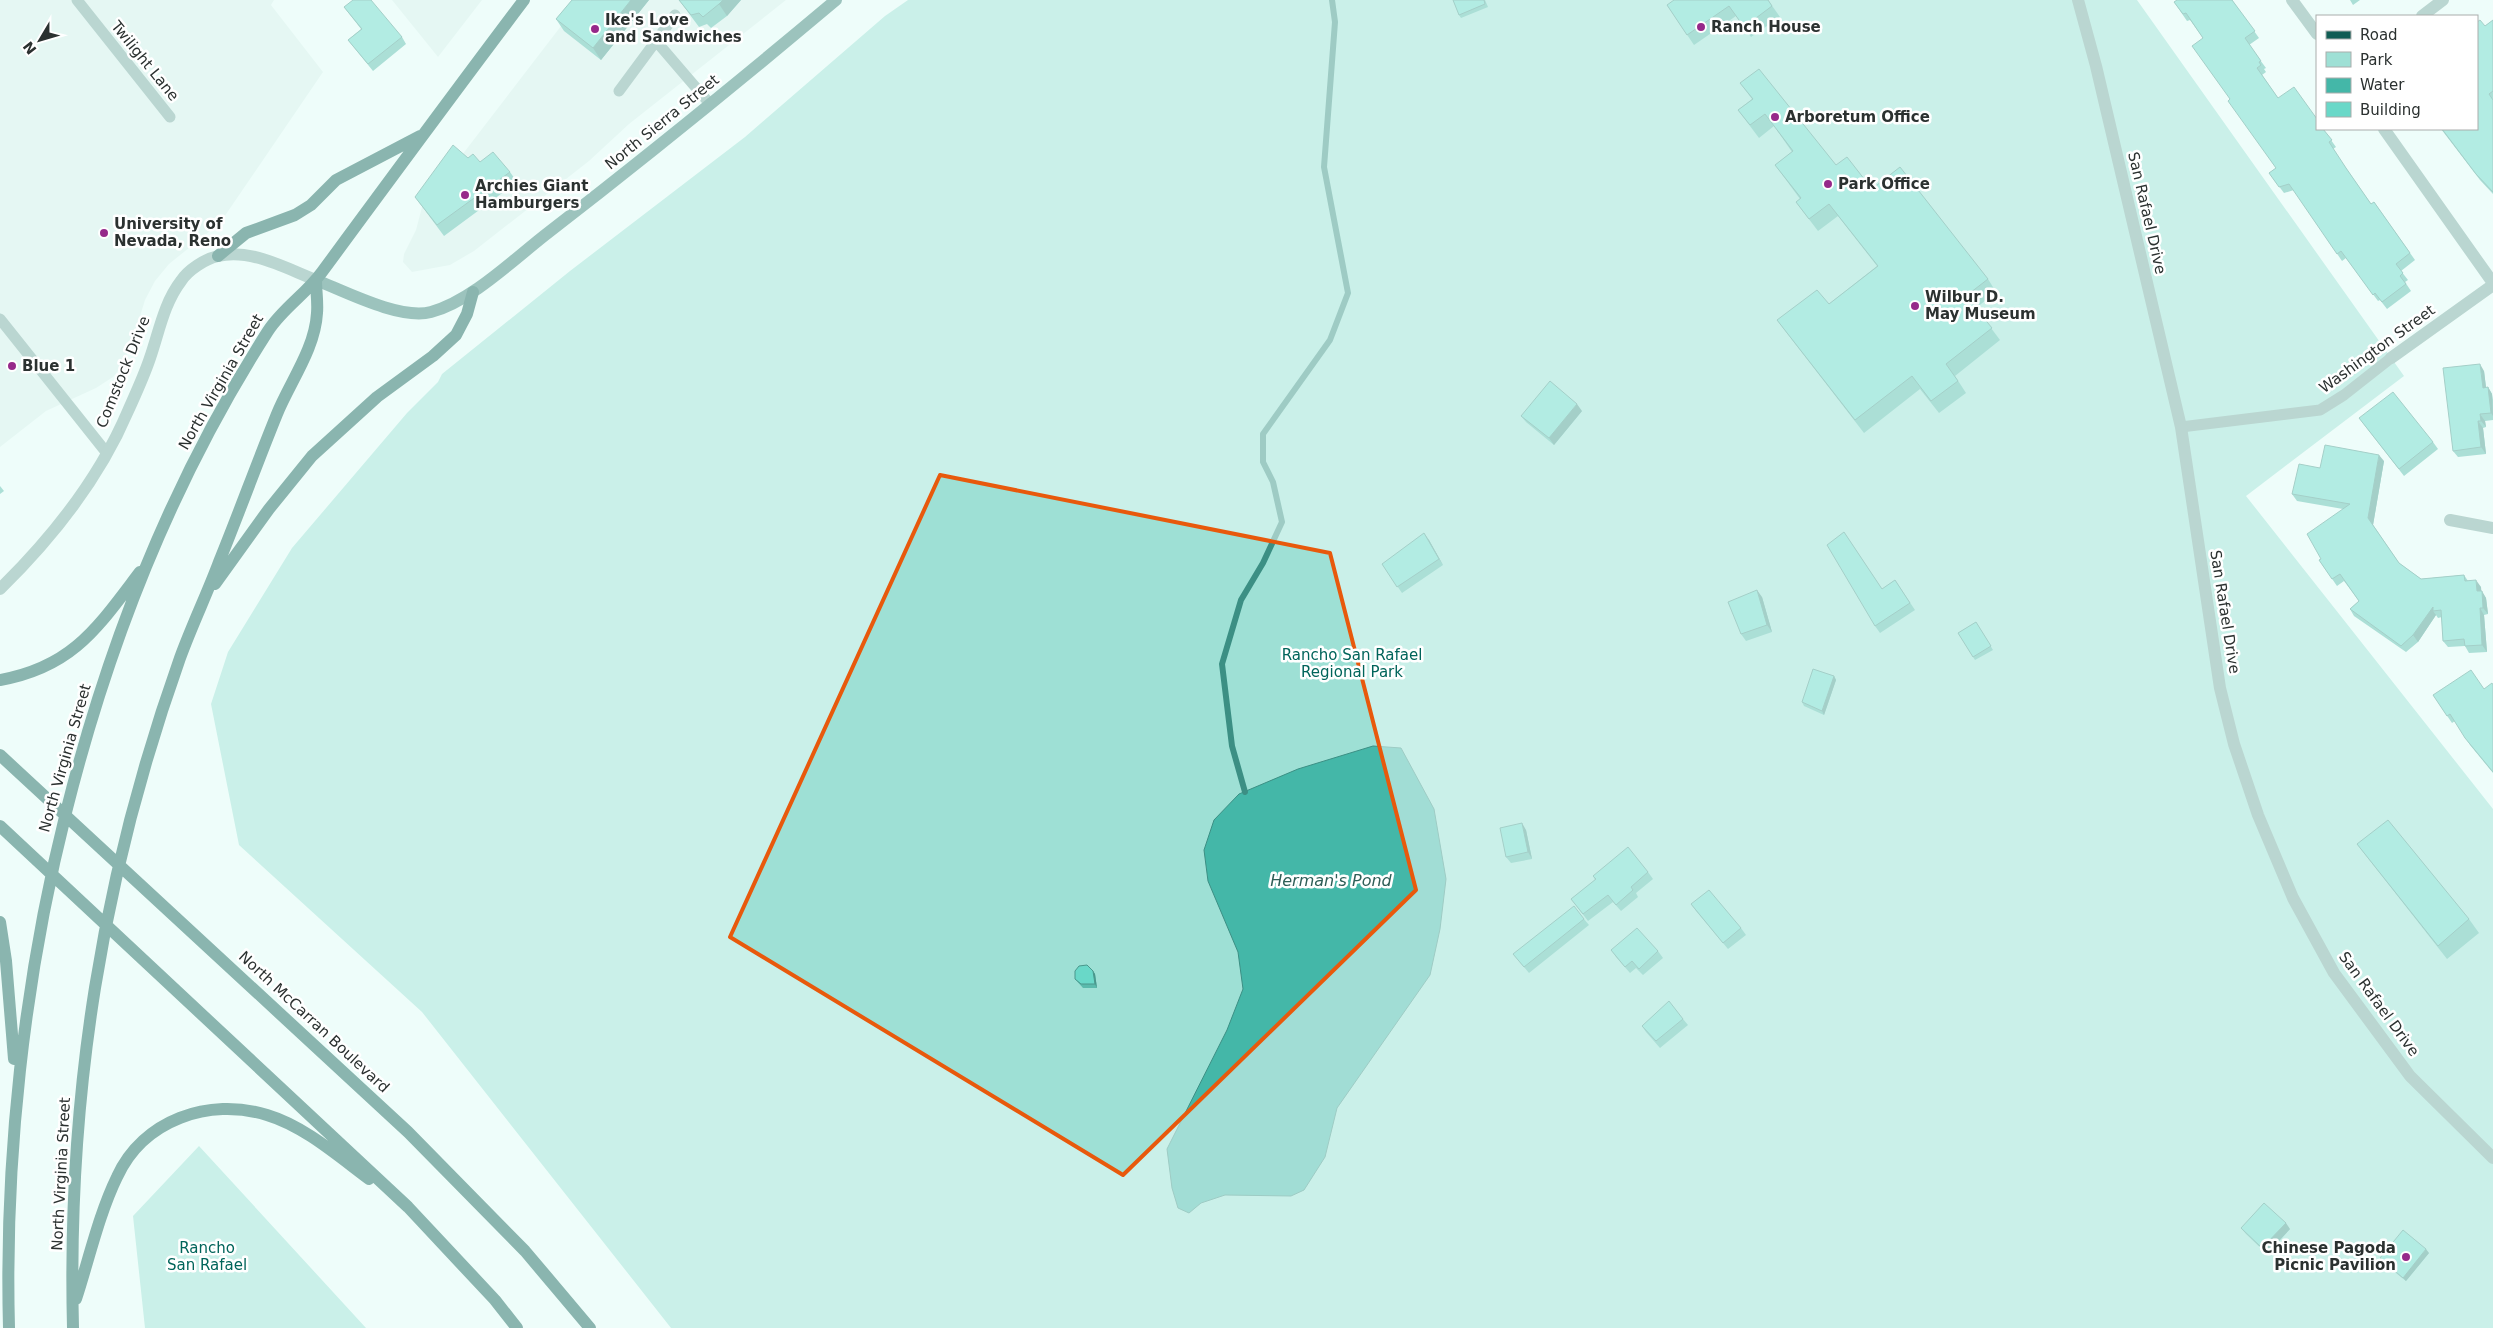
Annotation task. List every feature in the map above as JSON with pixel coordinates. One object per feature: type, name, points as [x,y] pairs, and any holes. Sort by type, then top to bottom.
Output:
[{"type":"main road","name":"North Virginia Street","points":[[9,1328],[8,1223],[16,1081],[28,988],[64,813],[108,669],[149,560],[202,447],[249,362],[279,314],[316,280],[524,0]]},
{"type":"main road","name":"North Sierra Street","points":[[316,280],[393,310],[414,314],[431,312],[473,292],[650,154],[836,0]]},
{"type":"main road","points":[[218,256],[246,233],[295,215],[311,205],[343,176],[422,135]]},
{"type":"main road","name":"North Virginia Street","points":[[73,1328],[74,1195],[79,1116],[92,1006],[105,924],[118,864],[148,754],[182,655],[278,412],[312,337],[317,314],[316,280]]},
{"type":"main road","points":[[205,598],[274,503],[312,456],[377,397],[433,356],[456,335],[467,314],[473,292]]},
{"type":"main road","points":[[0,680],[24,675],[48,666],[71,652],[88,635],[149,560]]},
{"type":"main road","name":"North McCarran Boulevard","points":[[0,756],[422,1144],[525,1251],[590,1328]]},
{"type":"main road","points":[[0,826],[408,1207],[495,1300],[517,1328]]},
{"type":"main road","points":[[0,922],[6,960],[16,1081]]},
{"type":"main road","points":[[73,1311],[116,1177],[132,1151],[154,1130],[178,1117],[205,1110],[236,1109],[268,1115],[314,1139],[408,1207]]},
{"type":"street","name":"San Rafael Drive","points":[[2078,0],[2096,66],[2181,426],[2220,688],[2234,744],[2258,815],[2293,898],[2334,973],[2410,1076],[2493,1158]]},
{"type":"street","points":[[2292,0],[2316,33]]},
{"type":"street","points":[[2423,15],[2443,0]]},
{"type":"street","points":[[2385,130],[2493,284]]},
{"type":"street","name":"Comstock Drive","points":[[0,589],[22,567],[84,489],[106,452],[127,414],[149,361],[170,297],[182,279],[199,264],[218,256],[253,256],[316,280]]},
{"type":"street","name":"Washington Street","points":[[2391,358],[2493,284]]},
{"type":"street","points":[[2450,520],[2493,528]]},
{"type":"lane","name":"Twilight Lane","points":[[77,0],[170,117]]},
{"type":"lane","points":[[619,91],[675,15]]},
{"type":"lane","points":[[656,40],[710,104]]},
{"type":"lane","points":[[0,319],[106,452]]},
{"type":"lane","name":"Washington Street","points":[[2181,426],[2320,410],[2344,395],[2391,358]]},
{"type":"highlighted area","points":[[940,475],[1330,553],[1416,890],[1123,1175],[730,937]]},
{"type":"shaded area","name":"University of Nevada, Reno","points":[[0,0],[274,0],[271,5],[323,72],[220,223],[169,264],[155,281],[145,300],[122,366],[113,377],[96,388],[46,411],[0,447]]},
{"type":"shaded area","points":[[392,0],[482,0],[438,57]]},
{"type":"shaded area","points":[[581,0],[786,0],[629,124],[589,161],[474,251],[450,265],[412,272],[403,262],[404,254],[416,230],[422,207]]},
{"type":"green space","name":"Rancho San Rafael Regional Park","points":[[908,0],[2137,0],[2404,376],[2246,496],[2493,809],[2493,1328],[671,1328],[422,1012],[239,845],[211,704],[228,652],[292,548],[407,413],[438,382],[442,374],[570,271],[745,137],[885,16]]},
{"type":"green space","name":"Rancho San Rafael","points":[[199,1146],[366,1328],[145,1328],[133,1216]]},
{"type":"water","name":"Herman's Pond","points":[[1373,746],[1401,748],[1434,809],[1446,879],[1440,929],[1430,975],[1337,1108],[1325,1157],[1304,1190],[1291,1196],[1225,1195],[1201,1203],[1189,1213],[1178,1208],[1172,1188],[1167,1149],[1227,1030],[1243,989],[1238,952],[1208,881],[1204,850],[1214,820],[1239,794],[1298,769]]},
{"type":"building","points":[[353,0],[371,0],[402,37],[368,64],[348,40],[362,29],[344,7]]},
{"type":"building","points":[[572,0],[631,0],[593,48],[556,19]]},
{"type":"building","points":[[679,0],[723,0],[703,17],[699,13],[691,15]]},
{"type":"building","points":[[1453,0],[1484,0],[1485,4],[1459,15]]},
{"type":"building","name":"Ranch House","points":[[1674,0],[1768,0],[1772,6],[1744,27],[1729,6],[1687,35],[1667,5]]},
{"type":"building","points":[[2177,0],[2232,0],[2255,31],[2245,38],[2261,61],[2259,62],[2261,65],[2257,68],[2278,98],[2294,87],[2316,118],[2316,130],[2324,130],[2332,140],[2329,142],[2346,168],[2371,204],[2374,202],[2410,253],[2396,264],[2403,273],[2400,276],[2406,284],[2382,302],[2375,293],[2373,295],[2341,251],[2337,254],[2289,184],[2279,187],[2269,173],[2276,168],[2228,101],[2230,99],[2192,46],[2203,38],[2186,13],[2183,14],[2174,2]]},
{"type":"building","points":[[2480,20],[2485,26],[2493,20],[2493,91],[2489,94],[2493,100],[2493,192],[2476,174],[2443,130],[2478,130],[2478,21]]},
{"type":"building","name":"Wilbur D. May Museum","points":[[1759,69],[1836,165],[1847,157],[1872,189],[1900,167],[1988,279],[1966,296],[1992,328],[1946,364],[1958,381],[1931,401],[1912,376],[1855,420],[1777,320],[1817,290],[1829,304],[1878,266],[1829,204],[1809,219],[1796,202],[1801,198],[1775,165],[1793,151],[1765,114],[1750,125],[1738,110],[1753,99],[1740,83]]},
{"type":"building","name":"Archies Giant Hamburgers","points":[[453,145],[468,158],[473,154],[480,162],[493,152],[510,172],[437,225],[415,197]]},
{"type":"building","points":[[2480,364],[2483,388],[2488,387],[2491,413],[2480,414],[2481,421],[2478,421],[2481,447],[2453,451],[2443,368]]},
{"type":"building","points":[[1550,381],[1577,404],[1549,438],[1521,416]]},
{"type":"building","points":[[2393,392],[2433,442],[2399,469],[2359,418]]},
{"type":"building","points":[[2325,445],[2379,455],[2368,518],[2399,563],[2421,579],[2464,575],[2465,581],[2476,580],[2477,591],[2482,591],[2483,608],[2480,608],[2482,645],[2465,646],[2464,639],[2443,641],[2441,610],[2433,611],[2433,607],[2413,635],[2401,646],[2350,609],[2359,601],[2340,574],[2332,579],[2319,560],[2321,559],[2307,534],[2350,504],[2292,494],[2299,464],[2320,468]]},
{"type":"building","points":[[1844,532],[1882,589],[1895,580],[1910,603],[1875,626],[1827,545]]},
{"type":"building","points":[[1424,533],[1439,559],[1397,587],[1382,564]]},
{"type":"building","points":[[1757,590],[1767,625],[1741,634],[1728,602]]},
{"type":"building","points":[[1976,622],[1991,646],[1973,657],[1958,633]]},
{"type":"building","points":[[1813,669],[1834,676],[1822,711],[1802,702]]},
{"type":"building","points":[[2471,670],[2484,689],[2492,683],[2493,685],[2493,772],[2465,738],[2450,714],[2447,716],[2433,695]]},
{"type":"building","points":[[2388,820],[2469,919],[2438,946],[2357,844]]},
{"type":"building","points":[[1522,823],[1528,852],[1506,857],[1500,828]]},
{"type":"building","points":[[1628,847],[1648,872],[1631,887],[1633,890],[1616,905],[1608,895],[1583,914],[1571,899],[1596,879],[1593,876]]},
{"type":"building","points":[[1709,890],[1741,928],[1723,943],[1691,904]]},
{"type":"building","points":[[1574,906],[1584,919],[1524,967],[1513,954]]},
{"type":"building","points":[[1637,928],[1658,951],[1639,969],[1632,961],[1625,967],[1611,950]]},
{"type":"building","points":[[1087,965],[1093,971],[1095,984],[1081,984],[1075,979],[1075,971],[1079,966]]},
{"type":"building","points":[[1669,1001],[1683,1019],[1656,1041],[1642,1026]]},
{"type":"building","points":[[2264,1203],[2286,1223],[2262,1248],[2241,1228]]},
{"type":"building","name":"Chinese Pagoda Picnic Pavilion","points":[[2403,1230],[2426,1249],[2403,1278],[2380,1258]]},
{"type":"waterway","points":[[1245,792],[1232,746],[1222,664],[1241,600],[1263,563],[1282,522],[1273,482],[1263,462],[1263,434],[1330,340],[1348,293],[1324,167],[1335,22],[1332,0]]},
{"type":"place","name":"Ranch House","points":[[1701,27]]},
{"type":"place","name":"Ike's Love and Sandwiches","points":[[595,29]]},
{"type":"place","name":"Arboretum Office","points":[[1775,117]]},
{"type":"place","name":"Park Office","points":[[1828,184]]},
{"type":"place","name":"Archies Giant Hamburgers","points":[[465,195]]},
{"type":"place","name":"University of Nevada, Reno","points":[[104,233]]},
{"type":"place","name":"Wilbur D. May Museum","points":[[1915,306]]},
{"type":"place","name":"Blue 1","points":[[12,366]]},
{"type":"place","name":"Chinese Pagoda Picnic Pavilion","points":[[2406,1257]]}]
